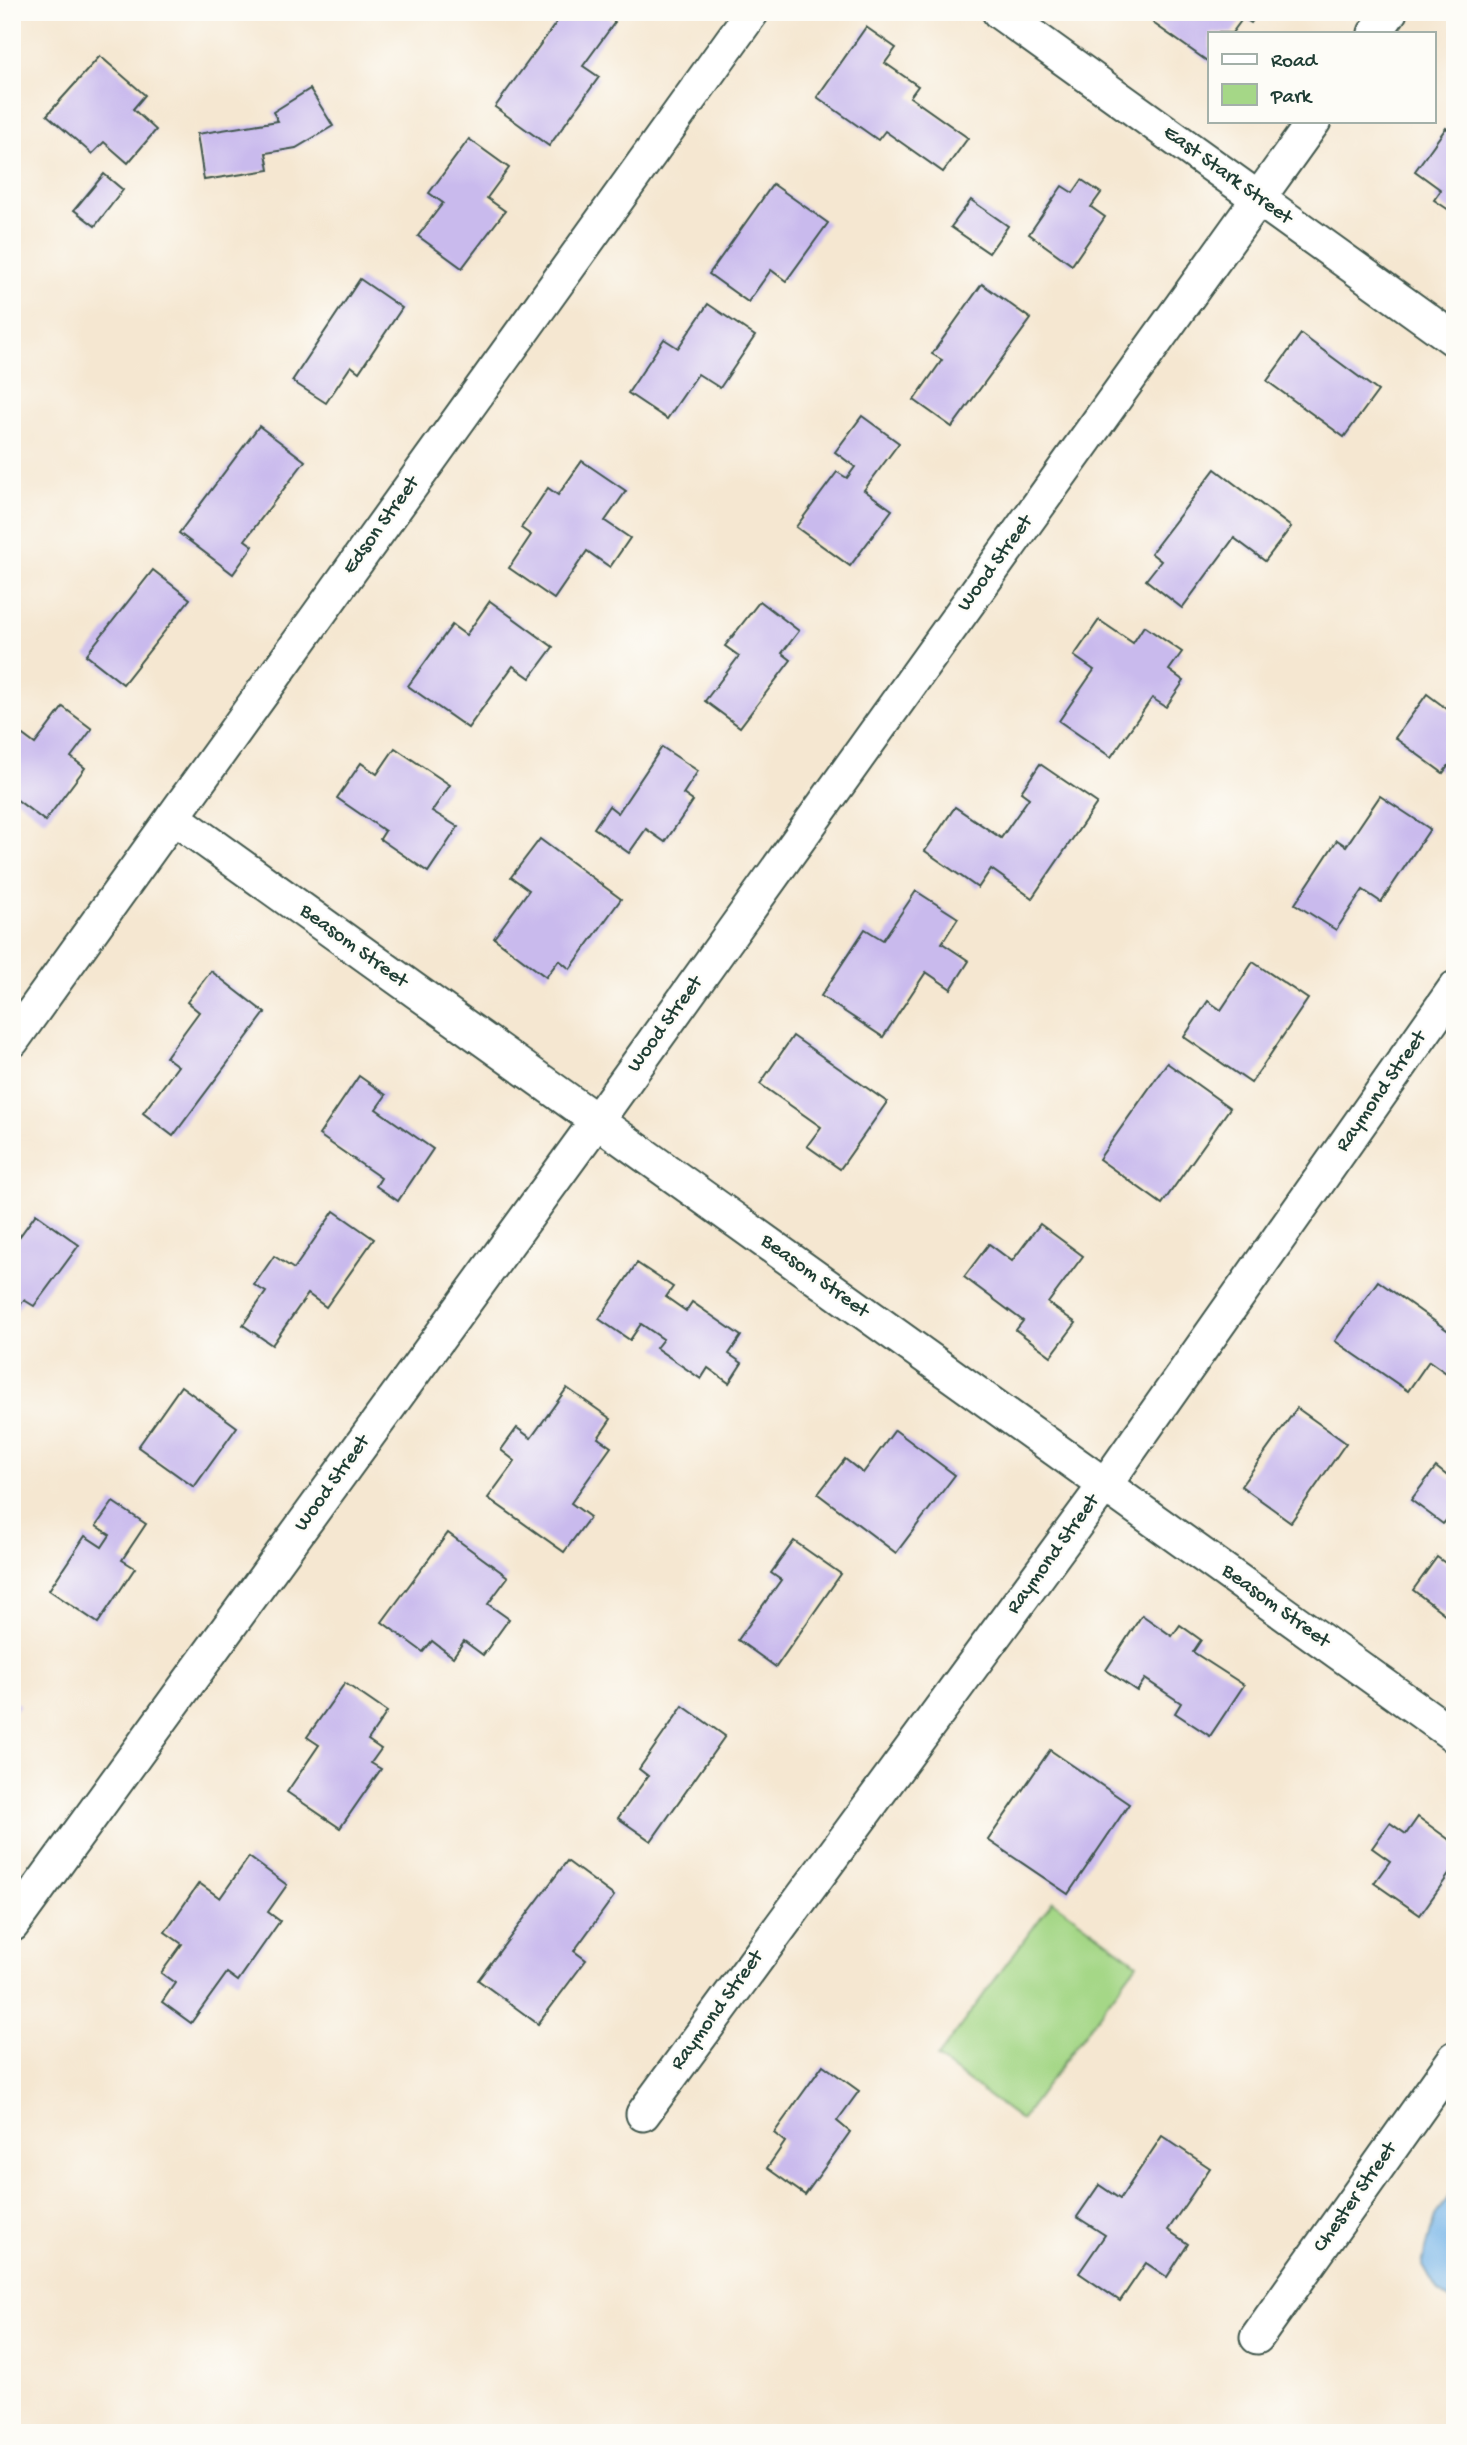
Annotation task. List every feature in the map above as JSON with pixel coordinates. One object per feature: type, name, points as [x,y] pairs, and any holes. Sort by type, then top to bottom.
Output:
[{"type":"street","name":"Edson Street","points":[[12,1041],[752,12]]},
{"type":"street","name":"East Stark Street","points":[[999,12],[1455,340]]},
{"type":"street","points":[[1376,32],[1390,12]]},
{"type":"street","name":"Wood Street","points":[[12,1925],[596,1122],[1313,122]]},
{"type":"street","name":"Beasom Street","points":[[173,817],[1455,1736]]},
{"type":"street","name":"Raymond Street","points":[[643,2114],[1105,1485],[1455,988]]},
{"type":"street","name":"Chester Street","points":[[1257,2337],[1455,2058]]},
{"type":"green space","points":[[1053,1901],[1137,1963],[1021,2120],[937,2058]]},
{"type":"water","points":[[1455,2188],[1455,2304],[1438,2292],[1422,2264],[1435,2216]]},
{"type":"building","points":[[564,12],[601,12],[615,22],[583,66],[599,77],[549,146],[495,107]]},
{"type":"building","points":[[1161,12],[1259,12],[1251,23],[1243,18],[1233,32],[1208,32],[1208,62],[1153,23]]},
{"type":"building","points":[[866,27],[896,48],[885,63],[918,86],[910,97],[968,138],[943,172],[885,131],[878,140],[817,97]]},
{"type":"building","points":[[100,56],[145,95],[133,109],[156,130],[128,163],[104,142],[92,154],[47,115]]},
{"type":"building","points":[[310,89],[333,126],[296,148],[266,153],[269,170],[204,180],[197,134],[278,121],[273,112]]},
{"type":"building","points":[[1446,128],[1455,135],[1455,214],[1434,200],[1441,190],[1415,171]]},
{"type":"building","points":[[469,139],[509,168],[487,198],[505,211],[462,268],[418,236],[443,203],[429,193]]},
{"type":"building","points":[[104,174],[123,190],[95,226],[74,210]]},
{"type":"building","points":[[1082,180],[1101,193],[1091,207],[1105,217],[1072,265],[1029,234],[1062,186],[1073,193]]},
{"type":"building","points":[[773,184],[828,223],[786,281],[771,270],[748,302],[709,274]]},
{"type":"building","points":[[971,200],[1008,226],[989,253],[951,227]]},
{"type":"building","points":[[360,279],[402,308],[359,372],[351,366],[326,403],[292,381]]},
{"type":"building","points":[[982,284],[1031,319],[952,427],[914,400],[942,360],[932,354]]},
{"type":"building","points":[[708,304],[755,336],[720,388],[698,374],[667,419],[628,393],[664,339],[678,348]]},
{"type":"building","points":[[1301,334],[1378,391],[1344,437],[1267,381]]},
{"type":"building","points":[[862,416],[899,443],[864,490],[892,510],[850,566],[796,527],[837,472],[847,478],[855,467],[835,452]]},
{"type":"building","points":[[259,426],[305,461],[245,540],[253,546],[233,574],[179,533]]},
{"type":"building","points":[[582,461],[626,491],[605,521],[630,538],[610,567],[587,551],[554,599],[509,568],[531,535],[521,528],[548,488],[558,495]]},
{"type":"building","points":[[1215,469],[1291,527],[1265,561],[1234,538],[1182,608],[1146,580],[1161,561],[1151,553]]},
{"type":"building","points":[[153,570],[190,599],[123,684],[86,655]]},
{"type":"building","points":[[490,601],[553,647],[530,678],[513,666],[468,728],[408,686],[452,625],[466,635]]},
{"type":"building","points":[[760,601],[799,631],[782,653],[791,660],[740,727],[705,701],[739,656],[725,646]]},
{"type":"building","points":[[1099,620],[1133,643],[1144,626],[1182,652],[1169,670],[1184,681],[1166,707],[1152,698],[1111,757],[1059,721],[1094,670],[1074,656]]},
{"type":"building","points":[[1427,694],[1455,715],[1455,757],[1443,773],[1395,738]]},
{"type":"building","points":[[63,707],[92,729],[71,757],[85,768],[45,821],[12,796],[12,727],[35,744]]},
{"type":"building","points":[[662,747],[698,771],[683,794],[693,801],[665,842],[646,829],[629,853],[594,828],[609,806],[618,813]]},
{"type":"building","points":[[395,748],[450,785],[432,811],[458,827],[428,872],[380,839],[385,831],[337,798],[361,763],[377,774]]},
{"type":"building","points":[[1040,764],[1097,803],[1032,898],[991,869],[978,888],[925,851],[955,807],[1001,838],[1029,798],[1021,792]]},
{"type":"building","points":[[1380,796],[1430,829],[1381,902],[1363,890],[1336,930],[1295,904],[1337,840],[1346,846]]},
{"type":"building","points":[[540,839],[621,899],[570,969],[559,960],[546,977],[494,938],[529,890],[511,877]]},
{"type":"building","points":[[916,891],[958,918],[942,943],[969,961],[951,989],[926,972],[883,1037],[821,996],[865,929],[883,940]]},
{"type":"building","points":[[1253,962],[1308,999],[1251,1083],[1184,1037],[1208,1001],[1221,1010]]},
{"type":"building","points":[[211,971],[265,1013],[173,1136],[143,1113],[178,1066],[166,1057],[199,1012],[187,1002]]},
{"type":"building","points":[[793,1036],[887,1102],[840,1169],[807,1146],[821,1127],[760,1084]]},
{"type":"building","points":[[1167,1063],[1230,1108],[1162,1204],[1099,1159]]},
{"type":"building","points":[[359,1076],[386,1095],[376,1109],[433,1149],[398,1201],[376,1186],[381,1178],[319,1135]]},
{"type":"building","points":[[334,1211],[374,1239],[326,1307],[308,1294],[272,1345],[243,1325],[266,1292],[254,1285],[274,1256],[294,1269]]},
{"type":"building","points":[[36,1214],[79,1245],[34,1306],[24,1300],[12,1316],[12,1247]]},
{"type":"building","points":[[1040,1224],[1083,1256],[1048,1303],[1076,1323],[1051,1356],[1016,1330],[1023,1321],[964,1277],[989,1244],[1012,1261]]},
{"type":"building","points":[[637,1263],[673,1287],[666,1297],[686,1311],[692,1302],[741,1336],[729,1354],[742,1363],[729,1383],[708,1368],[701,1379],[656,1348],[663,1339],[641,1324],[630,1340],[599,1319]]},
{"type":"building","points":[[1378,1281],[1450,1332],[1455,1325],[1455,1372],[1452,1377],[1429,1361],[1408,1391],[1335,1341]]},
{"type":"building","points":[[181,1386],[237,1427],[194,1487],[138,1447]]},
{"type":"building","points":[[567,1388],[611,1419],[598,1438],[611,1447],[571,1503],[590,1517],[564,1552],[488,1498],[515,1461],[501,1450],[517,1428],[531,1438]]},
{"type":"building","points":[[1297,1408],[1346,1443],[1291,1522],[1241,1486]]},
{"type":"building","points":[[895,1430],[955,1475],[896,1553],[818,1494],[845,1459],[863,1473]]},
{"type":"building","points":[[1436,1467],[1455,1482],[1455,1510],[1443,1524],[1411,1500]]},
{"type":"building","points":[[113,1502],[146,1524],[122,1560],[135,1568],[98,1623],[49,1590],[85,1536],[102,1547],[110,1535],[96,1526]]},
{"type":"building","points":[[448,1533],[508,1577],[488,1604],[509,1619],[483,1655],[464,1641],[453,1657],[432,1641],[423,1652],[382,1622]]},
{"type":"building","points":[[794,1541],[841,1574],[776,1667],[738,1640],[781,1580],[771,1573]]},
{"type":"building","points":[[1437,1557],[1455,1570],[1455,1604],[1446,1615],[1413,1590]]},
{"type":"building","points":[[1142,1615],[1172,1636],[1180,1625],[1201,1640],[1193,1652],[1244,1685],[1210,1736],[1175,1713],[1181,1703],[1145,1679],[1137,1691],[1106,1670]]},
{"type":"building","points":[[345,1683],[387,1712],[368,1740],[381,1749],[371,1763],[381,1769],[340,1828],[287,1792],[319,1745],[307,1737]]},
{"type":"building","points":[[12,1700],[20,1705],[12,1715]]},
{"type":"building","points":[[683,1706],[725,1736],[651,1841],[618,1818],[648,1776],[639,1769]]},
{"type":"building","points":[[1050,1750],[1129,1804],[1068,1894],[988,1840]]},
{"type":"building","points":[[1418,1817],[1455,1844],[1455,1866],[1420,1915],[1374,1883],[1390,1861],[1372,1848],[1390,1823],[1406,1834]]},
{"type":"building","points":[[249,1857],[287,1885],[268,1912],[280,1921],[238,1981],[227,1973],[191,2023],[162,2002],[175,1983],[161,1973],[182,1944],[165,1932],[199,1883],[220,1898]]},
{"type":"building","points":[[567,1861],[614,1896],[574,1951],[586,1960],[538,2024],[478,1980]]},
{"type":"building","points":[[823,2065],[859,2091],[837,2121],[850,2132],[805,2195],[767,2168],[785,2142],[774,2133]]},
{"type":"building","points":[[1162,2136],[1210,2168],[1168,2230],[1188,2244],[1167,2277],[1146,2263],[1120,2301],[1079,2273],[1105,2235],[1077,2217],[1099,2185],[1120,2199]]}]
